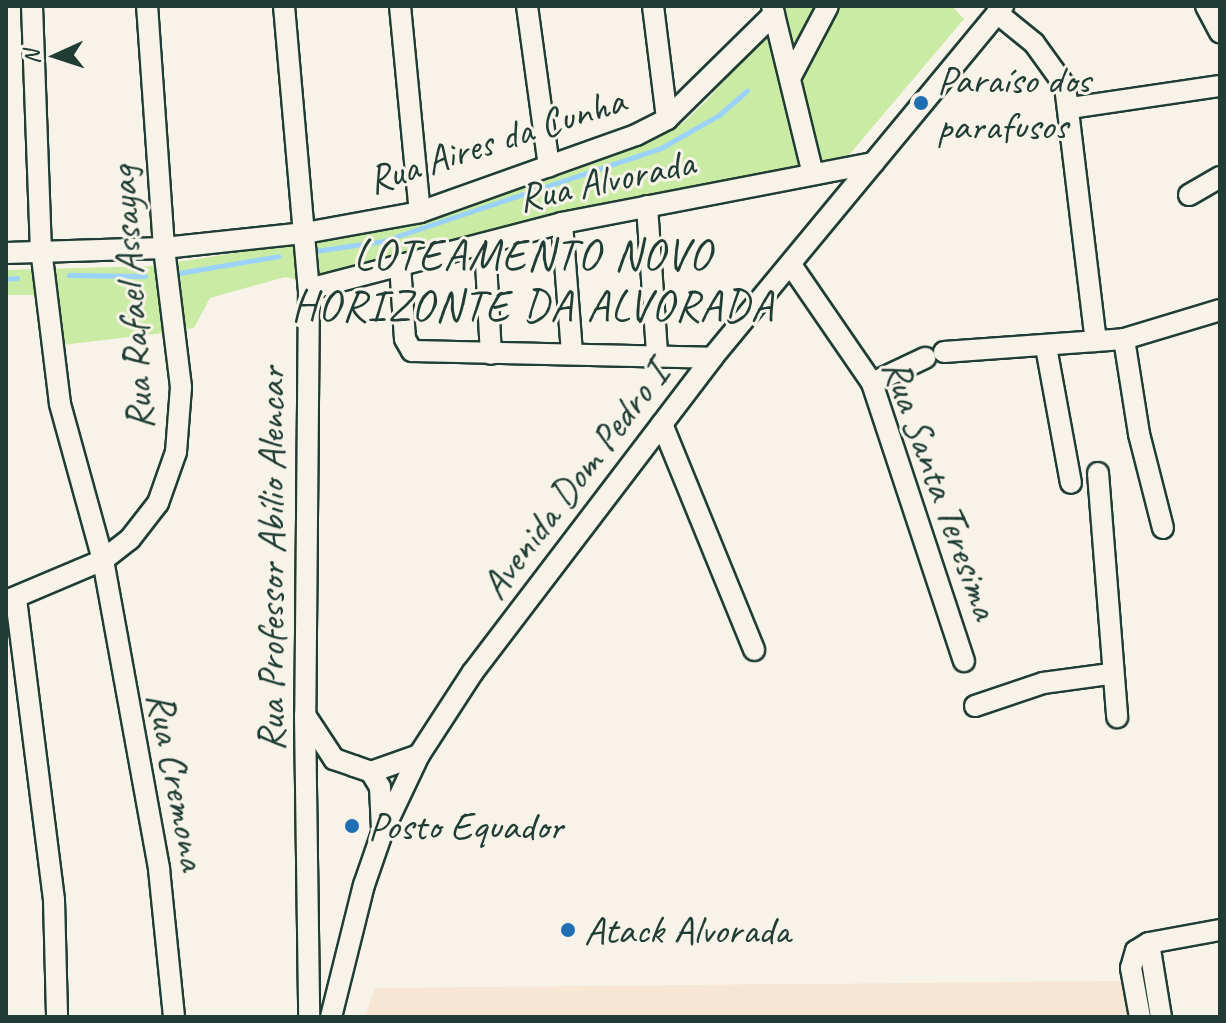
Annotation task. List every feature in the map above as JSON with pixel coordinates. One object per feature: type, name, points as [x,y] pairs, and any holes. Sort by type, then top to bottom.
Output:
[{"type":"street","name":"Rua Cremona","points":[[32,6],[41,249],[60,404],[103,560],[159,869],[174,1017]]},
{"type":"street","name":"Rua Rafael Assayag","points":[[11,600],[103,560],[130,539],[158,503],[176,452],[181,387],[164,248],[147,6]]},
{"type":"street","name":"Rua Professor Abílio Alencar","points":[[284,6],[309,289],[305,715],[309,1017]]},
{"type":"street","points":[[400,6],[420,212]]},
{"type":"street","points":[[527,6],[549,166]]},
{"type":"street","points":[[653,6],[667,119]]},
{"type":"street","points":[[790,78],[828,6]]},
{"type":"street","points":[[1206,6],[1220,32]]},
{"type":"street","name":"Rua Aires da Cunha","points":[[6,253],[41,249],[164,248],[305,233],[420,212],[549,166],[667,119],[773,10]]},
{"type":"street","points":[[773,10],[813,174]]},
{"type":"street","points":[[1000,10],[1052,66],[1071,108],[1096,341]]},
{"type":"street","name":"Avenida Dom Pedro I","points":[[331,1017],[342,963],[382,833],[419,755],[473,672],[712,358],[1000,10]]},
{"type":"street","points":[[1071,108],[1220,86]]},
{"type":"street","name":"Rua Alvorada","points":[[309,289],[562,223],[873,163]]},
{"type":"street","points":[[1189,195],[1220,177]]},
{"type":"street","points":[[647,206],[657,354]]},
{"type":"street","points":[[562,223],[572,353]]},
{"type":"street","points":[[485,244],[491,354]]},
{"type":"street","points":[[400,264],[405,339],[412,351],[657,354],[712,358]]},
{"type":"street","name":"Rua Santa Teresima","points":[[791,265],[872,383],[964,661]]},
{"type":"street","points":[[872,383],[935,355],[1124,339],[1220,310]]},
{"type":"street","points":[[1124,339],[1134,407],[1163,528]]},
{"type":"street","points":[[1046,347],[1071,483]]},
{"type":"street","points":[[662,424],[754,650]]},
{"type":"street","points":[[1098,473],[1110,674],[1117,717]]},
{"type":"street","points":[[11,600],[53,885],[57,1017]]},
{"type":"street","points":[[975,706],[1043,683],[1110,674]]},
{"type":"street","points":[[305,715],[334,759],[371,772],[419,755]]},
{"type":"street","points":[[305,779],[334,759]]},
{"type":"street","points":[[371,772],[380,787],[382,833]]},
{"type":"street","points":[[1140,1017],[1131,962],[1136,951],[1149,943],[1220,930]]},
{"type":"street","points":[[1149,943],[1161,1017]]},
{"type":"street","points":[[308,955],[325,966],[342,963]]},
{"type":"shaded area","points":[[1124,981],[1130,1017],[365,1017],[375,988]]},
{"type":"green space","points":[[776,6],[952,6],[964,19],[843,162],[317,284],[285,277],[210,298],[194,328],[62,345],[54,295],[6,295],[6,270],[151,266],[307,242],[630,147],[683,123],[706,101],[778,22]]},
{"type":"waterway","points":[[315,251],[383,241],[661,148],[719,115],[747,91]]},
{"type":"waterway","points":[[179,273],[279,256]]},
{"type":"waterway","points":[[69,275],[145,276]]},
{"type":"waterway","points":[[6,279],[17,278]]},
{"type":"place","name":"Paraíso dos parafusos","points":[[921,103]]},
{"type":"place","name":"Posto Equador","points":[[352,826]]},
{"type":"place","name":"Atack Alvorada","points":[[568,930]]},
{"type":"district","name":"LOTEAMENTO NOVO HORIZONTE DA ALVORADA","points":[[533,282]]}]
